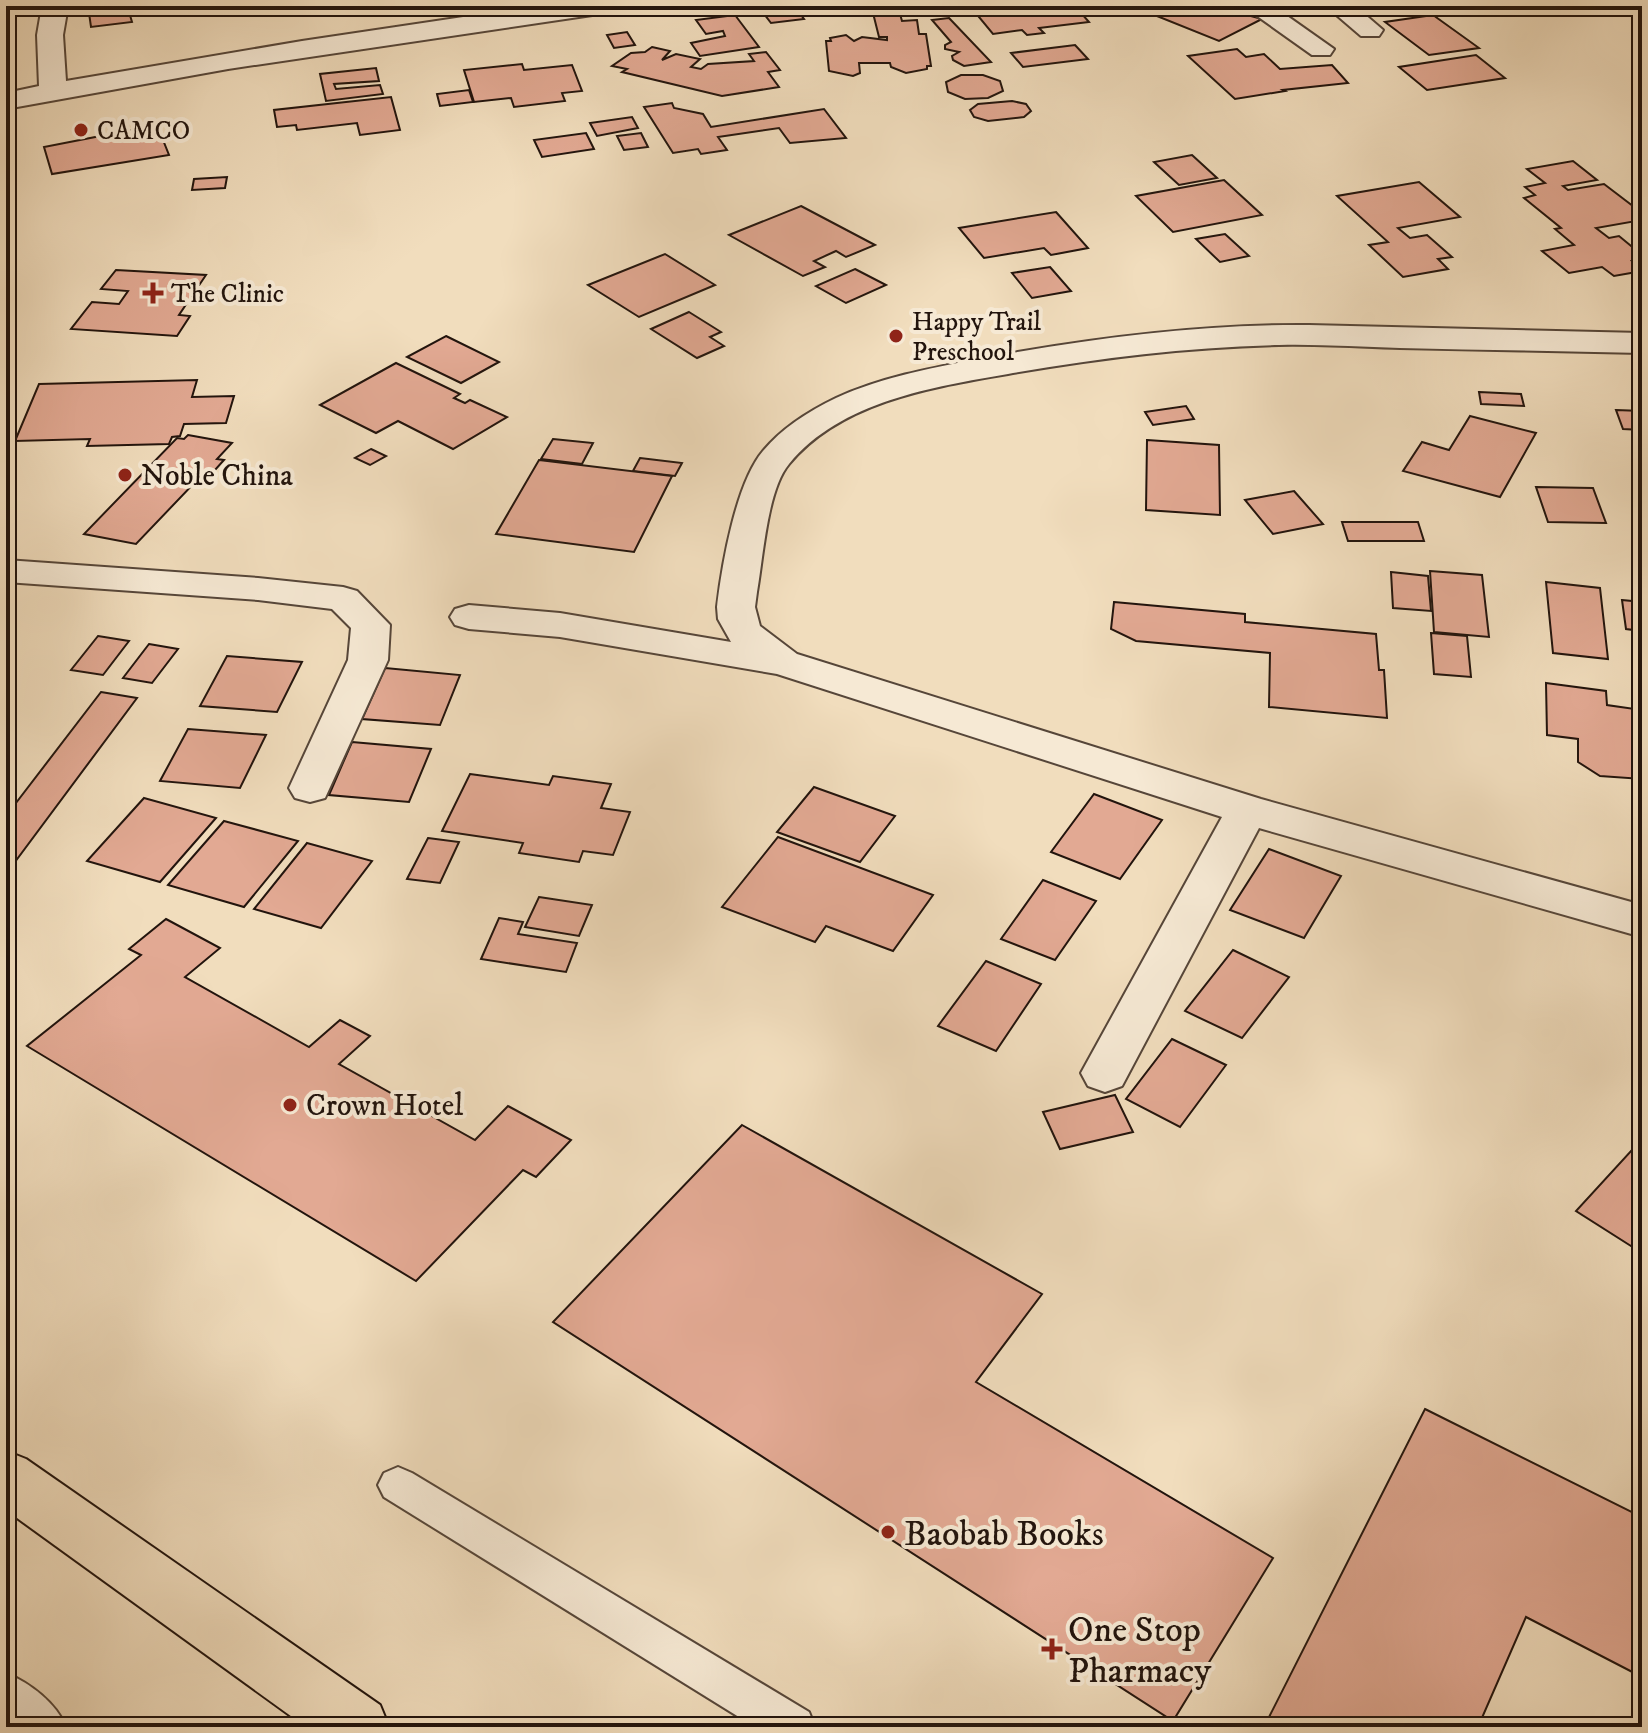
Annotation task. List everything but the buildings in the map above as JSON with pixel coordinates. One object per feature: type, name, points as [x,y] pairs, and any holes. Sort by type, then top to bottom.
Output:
[{"type":"highway","points":[[6,1477],[358,1727]]},
{"type":"street","points":[[53,91],[50,35],[55,6]]},
{"type":"street","points":[[6,101],[352,39],[599,6]]},
{"type":"street","points":[[1256,6],[1321,49]]},
{"type":"street","points":[[1339,6],[1370,30]]},
{"type":"street","points":[[783,663],[754,647],[738,627],[736,616],[735,604],[760,490],[774,459],[807,429],[844,408],[903,385],[1034,359],[1211,338],[1282,335],[1642,343]]},
{"type":"street","points":[[6,571],[258,589],[343,599],[371,625],[368,660],[310,788]]},
{"type":"street","points":[[469,617],[560,625],[783,663],[1247,810],[1642,921]]},
{"type":"street","points":[[1105,1073],[1247,810]]},
{"type":"lane","points":[[398,1485],[794,1727]]},
{"type":"lane","points":[[6,1694],[45,1727]]},
{"type":"place","name":"CAMCO","points":[[81,130]]},
{"type":"place","name":"The Clinic","points":[[153,293]]},
{"type":"place","name":"Happy Trail Preschool","points":[[896,336]]},
{"type":"place","name":"Noble China","points":[[125,475]]},
{"type":"place","name":"Crown Hotel","points":[[290,1105]]},
{"type":"place","name":"Baobab Books","points":[[888,1532]]},
{"type":"place","name":"One Stop Pharmacy","points":[[1052,1649]]}]
